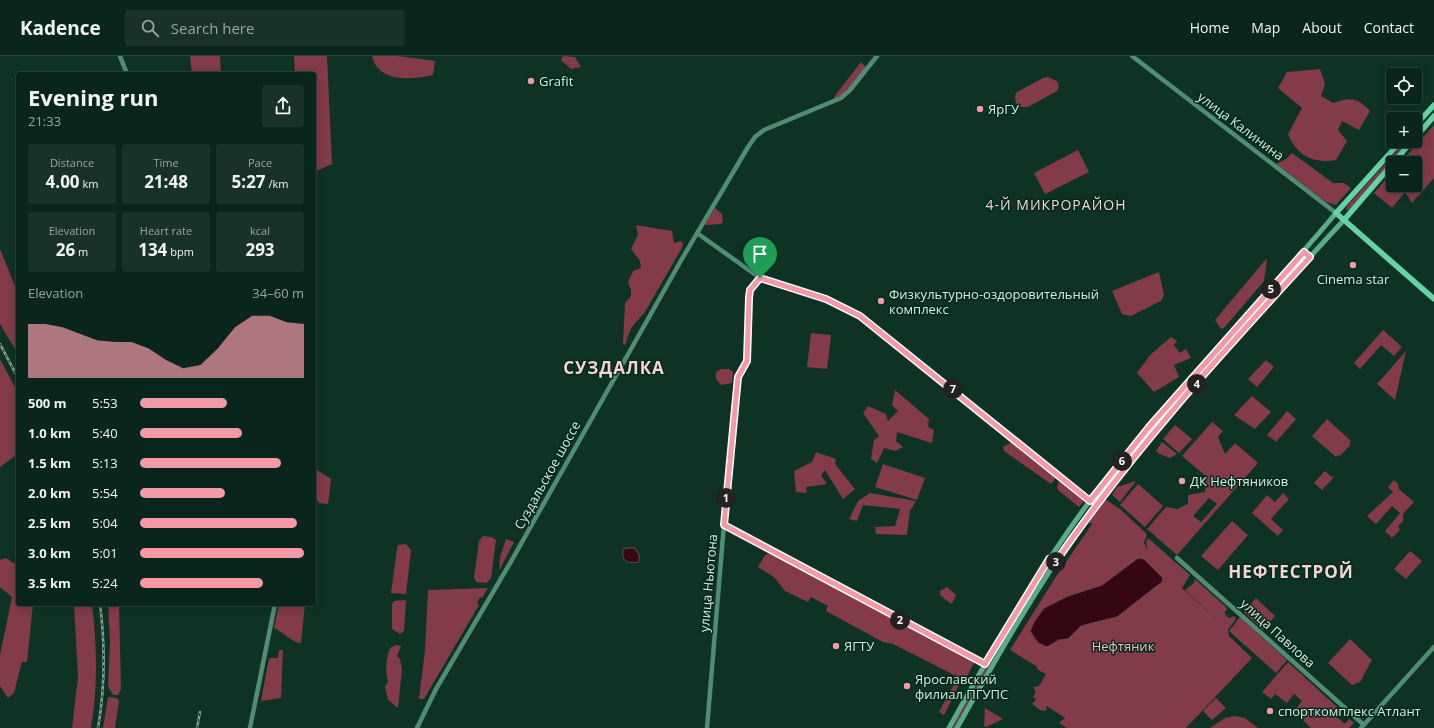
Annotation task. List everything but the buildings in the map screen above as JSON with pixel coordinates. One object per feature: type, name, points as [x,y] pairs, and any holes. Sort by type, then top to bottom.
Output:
[{"type":"highway","points":[[1422,118],[1434,105]]},
{"type":"highway","points":[[1422,130],[1434,116]]},
{"type":"highway","points":[[1396,148],[1336,213],[1434,299]]},
{"type":"highway","points":[[1344,220],[1406,148]]},
{"type":"main road","points":[[949,728],[985,664],[1049,559],[1099,488],[1149,427],[1304,252],[1336,213]]},
{"type":"main road","points":[[957,728],[1013,630],[1055,563],[1105,493],[1155,432],[1300,267],[1344,220]]},
{"type":"main road","points":[[1304,252],[1310,257]]},
{"type":"main road","points":[[1295,262],[1300,267]]},
{"type":"main road","points":[[1049,559],[1055,563]]},
{"type":"street","points":[[120,56],[126,72]]},
{"type":"street","name":"Суздальское шоссе","points":[[417,728],[427,704],[512,559],[697,233],[755,137],[773,126],[840,98],[850,90],[878,56]]},
{"type":"street","name":"улица Калинина","points":[[1132,56],[1336,213]]},
{"type":"street","points":[[697,233],[760,278],[826,299],[860,316],[1090,501]]},
{"type":"street","name":"улица Ньютона","points":[[707,728],[738,377],[747,361],[750,290],[760,278]]},
{"type":"street","points":[[1099,488],[1105,493]]},
{"type":"street","points":[[724,525],[985,664]]},
{"type":"street","name":"улица Павлова","points":[[1177,558],[1363,727]]},
{"type":"street","points":[[250,728],[275,606]]},
{"type":"street","points":[[1363,727],[1434,646]]},
{"type":"green space","points":[[190,56],[220,56],[221,72],[192,72]]},
{"type":"green space","points":[[294,56],[327,56],[332,164],[316,171],[316,72],[295,72]]},
{"type":"green space","points":[[372,56],[398,56],[435,61],[433,75],[415,78],[397,78],[381,71],[375,65]]},
{"type":"green space","points":[[563,56],[575,57],[581,67],[571,69],[561,60]]},
{"type":"green space","points":[[861,62],[866,67],[848,90],[836,99],[834,97]]},
{"type":"green space","points":[[1320,69],[1325,84],[1321,96],[1333,103],[1349,99],[1357,101],[1370,111],[1359,130],[1342,121],[1338,130],[1347,141],[1336,160],[1320,161],[1307,157],[1296,148],[1288,134],[1302,108],[1278,88],[1287,72]]},
{"type":"green space","points":[[1048,77],[1057,81],[1059,86],[1057,91],[1028,107],[1019,107],[1016,104],[1015,96],[1017,92],[1043,78]]},
{"type":"green space","points":[[1434,125],[1434,178],[1422,192],[1422,156],[1406,156],[1413,148],[1422,148],[1422,138]]},
{"type":"green space","points":[[1400,148],[1402,148],[1395,156],[1392,156]]},
{"type":"green space","points":[[1078,150],[1089,172],[1045,194],[1034,173]]},
{"type":"green space","points":[[1292,153],[1333,183],[1344,183],[1351,188],[1336,205],[1326,202],[1276,164],[1286,159]]},
{"type":"green space","points":[[1386,163],[1386,167],[1350,209],[1346,210],[1347,206]]},
{"type":"green space","points":[[1386,179],[1386,192],[1405,192],[1392,208],[1374,193]]},
{"type":"green space","points":[[1405,192],[1422,192],[1412,203]]},
{"type":"green space","points":[[715,208],[722,214],[723,222],[721,224],[706,225],[705,224]]},
{"type":"green space","points":[[636,225],[672,231],[674,243],[682,241],[683,246],[645,312],[631,328],[625,345],[623,344],[625,303],[631,296],[631,290],[628,282],[633,271],[641,268],[640,261],[631,249],[638,235]]},
{"type":"green space","points":[[0,249],[15,286],[16,351],[0,324]]},
{"type":"green space","points":[[1267,258],[1264,281],[1224,328],[1221,329],[1215,320]]},
{"type":"green space","points":[[1295,266],[1296,267],[1228,344],[1227,343]]},
{"type":"green space","points":[[1159,272],[1164,295],[1161,301],[1131,316],[1122,314],[1112,291]]},
{"type":"green space","points":[[1383,330],[1402,347],[1394,356],[1381,345],[1360,369],[1354,363]]},
{"type":"green space","points":[[811,333],[831,335],[827,369],[807,367]]},
{"type":"green space","points":[[1171,337],[1177,341],[1174,345],[1180,353],[1186,349],[1191,358],[1174,365],[1179,377],[1154,392],[1137,373],[1150,355]]},
{"type":"green space","points":[[1226,345],[1227,346],[1153,430],[1108,485],[1106,484],[1151,429]]},
{"type":"green space","points":[[1406,351],[1395,400],[1377,384]]},
{"type":"green space","points":[[0,359],[16,389],[16,455],[0,467]]},
{"type":"green space","points":[[1266,360],[1274,367],[1257,387],[1248,379]]},
{"type":"green space","points":[[721,369],[729,369],[733,372],[732,383],[721,385],[718,382],[716,373]]},
{"type":"green space","points":[[895,390],[929,419],[928,427],[934,430],[932,443],[897,432],[896,441],[903,447],[895,451],[884,448],[877,463],[871,459],[874,440],[879,436],[863,413],[868,406],[886,414],[888,421],[898,411],[892,405]]},
{"type":"green space","points":[[1252,396],[1271,412],[1255,429],[1234,415]]},
{"type":"green space","points":[[1287,411],[1296,419],[1276,442],[1267,435]]},
{"type":"green space","points":[[1327,419],[1351,441],[1349,443],[1351,444],[1340,456],[1338,455],[1336,457],[1312,436]]},
{"type":"green space","points":[[1212,422],[1223,431],[1218,437],[1225,454],[1235,443],[1258,463],[1177,555],[1147,529],[1166,507],[1177,509],[1188,504],[1188,495],[1205,492],[1207,477],[1182,456]],"holes":[[[1209,498],[1217,504],[1201,522],[1193,516]]]},
{"type":"green space","points":[[1175,425],[1192,439],[1179,453],[1163,439]]},
{"type":"green space","points":[[1162,442],[1177,454],[1170,458],[1159,454],[1156,451]]},
{"type":"green space","points":[[1010,443],[1016,443],[1057,476],[1051,484],[1004,451],[1003,447]]},
{"type":"green space","points":[[816,452],[836,459],[835,464],[855,489],[843,499],[825,470],[821,475],[827,484],[806,487],[807,493],[796,492],[794,471],[812,462]]},
{"type":"green space","points":[[883,464],[925,478],[917,500],[875,487]]},
{"type":"green space","points":[[316,469],[331,479],[328,504],[319,503],[316,498]]},
{"type":"green space","points":[[1325,471],[1332,477],[1335,476],[1322,490],[1314,483]]},
{"type":"green space","points":[[1394,480],[1398,484],[1399,489],[1414,502],[1403,514],[1403,521],[1398,526],[1400,530],[1392,538],[1385,531],[1400,513],[1392,506],[1376,524],[1367,516],[1393,492],[1388,487]]},
{"type":"green space","points":[[1059,481],[1062,481],[1085,500],[1079,507],[1058,490],[1057,487]]},
{"type":"green space","points":[[1136,481],[1120,502],[1112,495],[1117,487]]},
{"type":"green space","points":[[1138,484],[1163,506],[1145,527],[1120,505]]},
{"type":"green space","points":[[870,493],[916,501],[910,511],[907,535],[876,534],[875,527],[895,526],[900,509],[863,505],[857,521],[849,519],[858,501]]},
{"type":"green space","points":[[1283,493],[1289,499],[1271,519],[1283,530],[1278,536],[1252,513],[1267,495],[1275,502]]},
{"type":"green space","name":"Нефтяник","points":[[1105,499],[1121,510],[1147,534],[1144,543],[1148,551],[1146,542],[1148,538],[1190,575],[1182,588],[1220,622],[1185,590],[1194,583],[1195,579],[1226,607],[1227,610],[1225,611],[1225,614],[1229,618],[1234,616],[1236,619],[1228,629],[1229,636],[1252,658],[1186,728],[1067,728],[1059,723],[1065,718],[1047,706],[1046,711],[1040,710],[1032,704],[1036,699],[1033,697],[1036,692],[1033,687],[1039,686],[1046,674],[1010,650],[1055,578],[1092,524],[1088,522]]},
{"type":"green space","points":[[1232,521],[1248,535],[1218,570],[1201,556]]},
{"type":"green space","points":[[483,536],[491,537],[496,540],[491,578],[487,583],[476,582],[474,577],[479,541]]},
{"type":"green space","points":[[506,539],[514,542],[499,571],[500,557]]},
{"type":"green space","points":[[406,544],[411,550],[406,594],[391,593],[398,545]]},
{"type":"green space","points":[[1410,551],[1422,561],[1406,579],[1394,569]]},
{"type":"green space","points":[[770,554],[975,661],[965,680],[962,679],[944,715],[939,712],[958,677],[893,644],[883,642],[826,611],[828,606],[811,597],[808,602],[785,591],[775,578],[758,567],[765,555]]},
{"type":"green space","points":[[6,558],[16,565],[16,606],[33,606],[27,662],[22,662],[14,693],[8,698],[0,686],[0,655],[12,597],[0,587],[0,560]]},
{"type":"green space","points":[[1050,564],[1008,633],[954,728],[952,728],[1006,632]]},
{"type":"green space","points":[[947,587],[956,595],[951,604],[940,595],[940,591]]},
{"type":"green space","points":[[488,588],[482,598],[480,597],[477,603],[479,605],[424,699],[419,699],[425,650],[428,590]]},
{"type":"green space","points":[[1256,598],[1275,616],[1263,630],[1244,612]]},
{"type":"green space","points":[[406,600],[404,631],[400,634],[392,629],[392,604],[394,601]]},
{"type":"green space","points":[[74,606],[92,606],[95,635],[96,682],[91,728],[72,728],[78,677]]},
{"type":"green space","points":[[108,606],[119,606],[121,689],[118,695],[113,695],[108,686],[110,641]]},
{"type":"green space","points":[[279,606],[305,606],[301,643],[290,639],[274,628]]},
{"type":"green space","points":[[1240,617],[1287,660],[1276,673],[1229,631]]},
{"type":"green space","points":[[1350,639],[1372,660],[1360,682],[1352,685],[1328,663]]},
{"type":"green space","points":[[396,645],[401,646],[397,656],[400,659],[402,669],[398,708],[388,700],[385,687],[388,682],[386,669],[390,648]]},
{"type":"green space","points":[[279,650],[283,650],[281,698],[261,701],[269,658],[278,658]]},
{"type":"green space","points":[[1288,662],[1337,707],[1333,714],[1345,724],[1349,719],[1354,723],[1349,728],[1311,728],[1294,711],[1302,701],[1294,694],[1287,703],[1275,694],[1271,699],[1262,692]]},
{"type":"green space","points":[[108,697],[117,698],[119,701],[115,728],[103,728]]},
{"type":"green space","points":[[1216,698],[1226,708],[1212,720],[1203,711]]},
{"type":"green space","points":[[985,708],[1003,719],[986,727],[984,726]]},
{"type":"green space","points":[[1234,716],[1245,718],[1258,728],[1210,728],[1225,718]]},
{"type":"shaded area","points":[[626,548],[635,548],[639,555],[639,562],[632,563],[625,560],[623,557],[623,550]]},
{"type":"shaded area","points":[[1138,558],[1144,559],[1163,578],[1162,582],[1117,617],[1081,626],[1068,639],[1059,640],[1047,647],[1038,643],[1030,631],[1034,622],[1044,608],[1068,596],[1102,585]]},
{"type":"railway","points":[[0,344],[16,374]]},
{"type":"railway","points":[[98,728],[104,666],[100,606]]},
{"type":"railway","points":[[197,728],[200,712]]},
{"type":"place","name":"Grafit","points":[[531,81]]},
{"type":"place","name":"ЯрГУ","points":[[980,109]]},
{"type":"place","name":"Cinema star","points":[[1353,265]]},
{"type":"place","name":"Физкультурно-оздоровительный комплекс","points":[[881,301]]},
{"type":"place","name":"ДК Нефтяников","points":[[1182,481]]},
{"type":"place","name":"ЯГТУ","points":[[836,646]]},
{"type":"place","name":"Ярославский филиал ПГУПС","points":[[907,686]]},
{"type":"place","name":"спорткомплекс Атлант","points":[[1270,711]]},
{"type":"district","name":"4-Й МИКРОРАЙОН","points":[[1056,204]]},
{"type":"district","name":"СУЗДАЛКА","points":[[614,367]]},
{"type":"district","name":"НЕФТЕСТРОЙ","points":[[1291,571]]},
{"type":"route","points":[[1304,252],[1310,257],[1146,442],[1105,493],[1055,563],[1049,559],[1009,622],[985,664],[724,525],[729,455],[738,377],[744,369],[747,361],[750,290],[760,278],[826,299],[841,305],[860,316],[881,331],[1017,440],[1090,501],[1149,427],[1304,252]]}]
